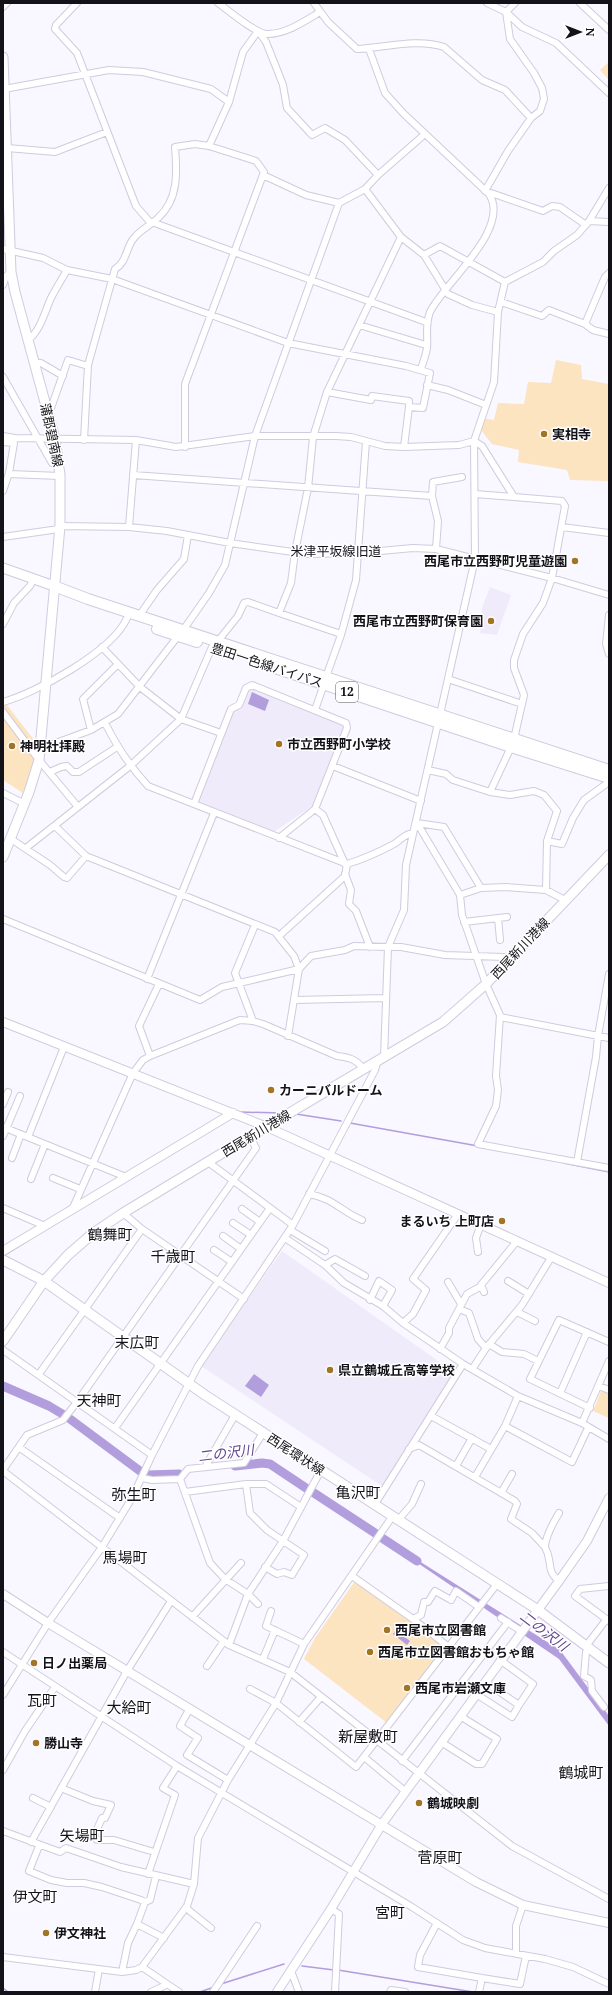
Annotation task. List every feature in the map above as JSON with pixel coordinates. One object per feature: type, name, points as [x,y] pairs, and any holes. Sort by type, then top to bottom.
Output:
[{"type":"main road","name":"蒲郡碧南線","points":[[3,57],[7,148],[7,250],[28,340],[55,439],[60,476],[60,527],[39,760],[12,839],[4,852]]},
{"type":"main road","points":[[3,568],[54,586]]},
{"type":"main road","name":"豊田一色線バイパス","points":[[54,586],[139,616],[181,633]]},
{"type":"main road","name":"豊田一色線バイパス","points":[[88,599],[97,608],[215,644],[512,743],[609,778]]},
{"type":"main road","name":"豊田一色線バイパス","points":[[512,743],[609,770]]},
{"type":"main road","name":"西尾新川港線","points":[[3,1342],[44,1281],[68,1255],[92,1234],[123,1213],[250,1136],[443,1022],[486,984],[609,855]]},
{"type":"main road","name":"西尾環状線","points":[[3,1260],[44,1281],[188,1384],[538,1610],[609,1663]]},
{"type":"street","points":[[3,7],[7,3]]},
{"type":"street","points":[[77,3],[56,25],[55,29],[77,53],[136,206],[152,223],[235,251],[426,322]]},
{"type":"street","points":[[218,3],[258,31],[267,35],[287,29],[320,12]]},
{"type":"street","points":[[314,3],[320,12],[357,49],[417,44],[437,45],[444,47],[482,80],[505,90],[531,118]]},
{"type":"street","points":[[487,3],[506,12],[522,27],[556,43],[609,93]]},
{"type":"street","points":[[506,12],[515,3]]},
{"type":"street","points":[[580,3],[609,30]]},
{"type":"street","points":[[487,193],[508,151],[531,118],[540,111],[544,99],[542,88],[534,72],[510,39],[506,12]]},
{"type":"street","points":[[209,146],[229,102],[243,52],[258,31]]},
{"type":"street","points":[[258,31],[266,42],[283,85],[287,108],[294,117],[312,135],[324,128],[345,140],[378,175]]},
{"type":"street","points":[[369,49],[384,93],[487,193],[494,204],[491,222],[485,236],[469,262],[431,310],[426,322],[426,345],[421,369]]},
{"type":"street","points":[[4,89],[85,76],[109,70],[143,72],[211,90],[229,102]]},
{"type":"street","points":[[7,148],[55,152],[107,132]]},
{"type":"street","points":[[263,175],[306,195],[339,203],[365,189],[378,175],[426,134]]},
{"type":"street","points":[[84,440],[88,366],[115,268],[121,266],[134,238],[166,210],[174,192],[177,172],[175,147],[195,144],[209,146],[256,161],[264,172],[185,384],[185,447]]},
{"type":"street","points":[[505,282],[548,259],[554,251],[577,235],[588,223],[609,188]]},
{"type":"street","points":[[365,189],[384,217],[401,237],[424,255],[449,295],[472,305],[498,312]]},
{"type":"street","points":[[487,193],[543,210],[552,206],[560,207],[588,223],[609,222]]},
{"type":"street","points":[[40,746],[45,747],[91,730],[118,714],[181,633],[218,578],[225,565],[254,436],[339,203]]},
{"type":"street","points":[[279,613],[291,583],[295,552],[308,488],[313,437],[327,392],[401,237]]},
{"type":"street","points":[[424,255],[440,246],[505,282]]},
{"type":"street","points":[[7,250],[43,258],[67,270],[112,279],[288,343],[421,369],[430,373],[423,408],[409,408]]},
{"type":"street","points":[[28,340],[33,335],[40,323],[67,270]]},
{"type":"street","points":[[3,285],[6,276],[11,272]]},
{"type":"street","points":[[585,324],[605,277],[609,273]]},
{"type":"street","points":[[3,1695],[48,1623],[102,1547],[120,1518],[142,1478],[152,1455],[198,1366],[291,1228],[381,1058],[388,947],[404,910],[406,865],[413,833],[417,823],[438,719],[475,559],[474,441],[494,382],[496,371],[498,312],[505,282]]},
{"type":"street","points":[[501,302],[533,315],[542,316],[549,310],[585,324],[592,330],[609,334]]},
{"type":"street","points":[[359,325],[426,345]]},
{"type":"street","points":[[47,410],[51,408],[68,360],[88,366]]},
{"type":"street","points":[[34,363],[41,363],[62,376]]},
{"type":"street","points":[[3,377],[52,463],[59,466]]},
{"type":"street","points":[[427,386],[448,390],[486,405]]},
{"type":"street","points":[[327,392],[371,400],[372,396],[409,401],[404,447]]},
{"type":"street","points":[[3,436],[40,440],[136,440],[176,447],[185,447],[254,436],[336,436],[385,446],[404,447],[459,445],[474,441],[482,446],[514,497]]},
{"type":"street","points":[[130,527],[136,440]]},
{"type":"street","points":[[314,710],[342,634],[356,580],[366,441]]},
{"type":"street","points":[[3,442],[14,443],[9,474],[3,491]]},
{"type":"street","points":[[9,474],[60,476]]},
{"type":"street","points":[[133,475],[432,496]]},
{"type":"street","points":[[436,549],[438,521],[432,496],[433,482],[462,477]]},
{"type":"street","points":[[475,494],[562,501],[565,506],[552,578],[543,603],[523,634],[514,660],[514,668],[523,691],[522,704],[512,743],[490,792]]},
{"type":"street","name":"米津平坂線旧道","points":[[3,537],[60,527],[130,527],[167,531],[230,543],[295,552],[358,553],[413,548],[436,549],[552,578],[609,595]]},
{"type":"street","points":[[562,527],[609,533]]},
{"type":"street","points":[[139,616],[157,590],[184,559],[188,535]]},
{"type":"street","points":[[3,624],[14,603],[30,586],[34,578]]},
{"type":"street","points":[[26,848],[130,766],[181,718],[215,644],[238,616],[244,603],[248,602],[342,634]]},
{"type":"street","points":[[609,615],[606,644],[609,654]]},
{"type":"street","points":[[3,702],[16,699],[45,685],[102,647],[125,624],[127,618]]},
{"type":"street","points":[[102,647],[140,687],[181,718],[221,733]]},
{"type":"street","points":[[91,730],[83,699],[118,664]]},
{"type":"street","points":[[448,679],[522,704]]},
{"type":"street","points":[[194,804],[231,710],[239,705],[246,688],[252,684],[346,723],[347,728],[315,809],[278,838]]},
{"type":"street","points":[[3,712],[39,760],[78,807]]},
{"type":"street","points":[[105,723],[130,766],[148,786],[346,864],[365,858],[398,842],[407,834],[413,833]]},
{"type":"street","points":[[50,772],[67,766],[74,772],[79,772],[117,746]]},
{"type":"street","points":[[333,766],[421,801]]},
{"type":"street","points":[[428,770],[446,774],[453,780],[490,792],[510,794],[534,791],[544,795],[557,811],[547,841],[546,890]]},
{"type":"street","points":[[547,841],[562,844],[573,818],[584,800],[609,782]]},
{"type":"street","points":[[3,793],[25,804]]},
{"type":"street","points":[[315,809],[322,815],[346,864],[345,874],[351,890],[349,904],[356,912],[370,947]]},
{"type":"street","points":[[147,979],[214,812]]},
{"type":"street","points":[[417,823],[444,827],[481,888]]},
{"type":"street","points":[[417,823],[460,895],[464,922],[486,984],[500,1017],[496,1076],[498,1090],[496,1106],[478,1144],[609,1168]]},
{"type":"street","points":[[55,826],[86,856],[275,932],[294,956],[299,969],[288,1036]]},
{"type":"street","points":[[12,839],[26,848],[64,878],[67,878],[86,856]]},
{"type":"street","points":[[279,936],[345,874]]},
{"type":"street","points":[[460,895],[481,888],[506,887],[546,890],[565,900]]},
{"type":"street","points":[[464,922],[507,917]]},
{"type":"street","points":[[498,918],[500,940]]},
{"type":"street","points":[[3,919],[200,1000],[222,987],[299,969],[311,956],[345,950],[354,946],[388,947],[445,955],[504,957],[508,960]]},
{"type":"street","points":[[253,1021],[235,973],[255,925]]},
{"type":"street","points":[[576,1162],[596,1057],[598,1036],[609,974]]},
{"type":"street","points":[[150,1056],[139,1026],[159,984]]},
{"type":"street","points":[[294,1000],[384,998]]},
{"type":"street","points":[[500,1017],[609,1038]]},
{"type":"street","points":[[72,1210],[80,1189],[133,1073],[143,1060],[150,1056],[240,1020],[253,1021],[337,1056],[348,1058],[360,1063],[363,1069]]},
{"type":"street","points":[[3,1022],[267,1127],[609,1283]]},
{"type":"street","points":[[12,1158],[24,1136],[64,1047]]},
{"type":"street","points":[[3,1104],[8,1092]]},
{"type":"street","points":[[3,1136],[5,1127],[20,1096]]},
{"type":"street","points":[[3,1251],[233,1113]]},
{"type":"street","points":[[5,1127],[126,1177]]},
{"type":"street","points":[[250,1136],[256,1148],[77,1402],[63,1420],[27,1435],[20,1448],[3,1471],[226,1643],[290,1672],[376,1741],[512,1846],[609,1899]]},
{"type":"street","points":[[31,1179],[45,1144]]},
{"type":"street","points":[[208,1162],[270,1208],[291,1228],[325,1251]]},
{"type":"street","points":[[53,1178],[80,1189]]},
{"type":"street","points":[[309,1194],[323,1196],[348,1211],[352,1216],[362,1220]]},
{"type":"street","points":[[3,1208],[45,1226]]},
{"type":"street","points":[[115,1428],[270,1208]]},
{"type":"street","points":[[242,1209],[260,1222]]},
{"type":"street","points":[[123,1213],[142,1229],[244,1299]]},
{"type":"street","points":[[403,1322],[413,1314],[426,1290],[413,1279],[458,1214]]},
{"type":"street","points":[[233,1223],[251,1235]]},
{"type":"street","points":[[478,1252],[476,1238],[481,1224]]},
{"type":"street","points":[[40,1374],[142,1229]]},
{"type":"street","points":[[223,1236],[241,1249]]},
{"type":"street","points":[[285,1238],[325,1265],[344,1283],[370,1300],[383,1306],[440,1349],[463,1364],[518,1396],[582,1424],[609,1439]]},
{"type":"street","points":[[484,1292],[481,1285],[517,1241]]},
{"type":"street","points":[[214,1250],[232,1262]]},
{"type":"street","points":[[473,1368],[488,1346],[517,1312],[552,1256]]},
{"type":"street","points":[[325,1265],[335,1259],[365,1276]]},
{"type":"street","points":[[370,1300],[379,1281],[392,1290],[383,1306]]},
{"type":"street","points":[[508,1281],[529,1294]]},
{"type":"street","points":[[448,1282],[460,1306],[469,1313],[478,1339],[488,1346],[502,1352],[524,1354],[538,1361]]},
{"type":"street","points":[[440,1349],[467,1294],[478,1288]]},
{"type":"street","points":[[517,1312],[535,1321]]},
{"type":"street","points":[[590,1408],[530,1379],[559,1320],[609,1342]]},
{"type":"street","points":[[562,1391],[587,1332]]},
{"type":"street","points":[[3,1350],[40,1374],[152,1455]]},
{"type":"street","points":[[582,1424],[606,1374],[609,1361]]},
{"type":"street","points":[[375,1504],[463,1364]]},
{"type":"street","points":[[599,1386],[609,1390]]},
{"type":"street","points":[[475,1477],[505,1426],[518,1396]]},
{"type":"street","points":[[205,1467],[235,1415]]},
{"type":"street","points":[[431,1416],[491,1449]]},
{"type":"street","points":[[505,1426],[572,1462],[588,1428]]},
{"type":"street","points":[[142,1478],[152,1480],[180,1479],[188,1469],[244,1463],[263,1433]]},
{"type":"street","points":[[456,1466],[472,1438]]},
{"type":"street","points":[[409,1449],[418,1445],[515,1501],[517,1504],[510,1519],[532,1533],[545,1547],[548,1555],[549,1569],[552,1575],[559,1581]]},
{"type":"street","points":[[20,1448],[120,1518]]},
{"type":"street","points":[[207,1666],[226,1643],[248,1594],[283,1541],[321,1470]]},
{"type":"street","points":[[501,1493],[512,1474]]},
{"type":"street","points":[[180,1479],[210,1563],[225,1579],[248,1594],[258,1604]]},
{"type":"street","points":[[185,1492],[246,1484],[266,1484],[301,1507]]},
{"type":"street","points":[[246,1484],[250,1513],[267,1530],[304,1555],[292,1575],[284,1572],[278,1574],[265,1567]]},
{"type":"street","points":[[3,1957],[122,1972],[136,1970],[142,1967],[186,1908],[191,1898],[194,1884],[198,1838],[228,1780],[276,1703],[304,1644],[352,1576],[396,1518],[412,1504],[421,1484]]},
{"type":"street","points":[[277,1992],[331,1909],[382,1824],[526,1623],[538,1610],[587,1541],[609,1498]]},
{"type":"street","points":[[545,1547],[551,1526],[559,1513]]},
{"type":"street","points":[[192,1617],[241,1563]]},
{"type":"street","points":[[352,1576],[413,1619],[450,1648]]},
{"type":"street","points":[[250,1689],[276,1703],[356,1767],[450,1648],[497,1584]]},
{"type":"street","points":[[604,1707],[592,1691],[591,1680],[584,1676],[587,1647],[608,1620],[575,1596],[580,1589],[609,1586]]},
{"type":"street","points":[[413,1619],[421,1615],[424,1602],[428,1602],[435,1591],[451,1600],[456,1591],[480,1607]]},
{"type":"street","points":[[3,1594],[48,1623],[476,1882],[523,1905],[609,1923]]},
{"type":"street","points":[[31,1842],[127,1671],[171,1601]]},
{"type":"street","points":[[271,1611],[266,1626],[304,1644]]},
{"type":"street","points":[[501,1618],[508,1622],[519,1634]]},
{"type":"street","points":[[402,1761],[508,1622]]},
{"type":"street","points":[[263,1659],[275,1630]]},
{"type":"street","points":[[3,1652],[177,1766],[463,1940],[485,1948],[573,1967],[609,1984]]},
{"type":"street","points":[[476,1694],[512,1717],[533,1684],[500,1660]]},
{"type":"street","points":[[485,1682],[519,1705]]},
{"type":"street","points":[[3,1770],[25,1731],[55,1687]]},
{"type":"street","points":[[299,1722],[321,1697]]},
{"type":"street","points":[[190,1708],[180,1726],[198,1738],[187,1755],[228,1780]]},
{"type":"street","points":[[440,1742],[476,1764],[482,1764],[497,1739],[460,1716]]},
{"type":"street","points":[[364,1757],[405,1791]]},
{"type":"street","points":[[148,1874],[154,1852],[162,1834],[175,1795],[163,1788],[177,1766]]},
{"type":"street","points":[[61,1788],[93,1801],[110,1805],[105,1818],[102,1818],[94,1836],[97,1840],[114,1840],[154,1852]]},
{"type":"street","points":[[32,1798],[51,1807]]},
{"type":"street","points":[[3,1831],[40,1846],[60,1852],[66,1848],[148,1874],[194,1884]]},
{"type":"street","points":[[40,1846],[29,1871],[67,1883],[84,1883],[102,1887],[145,1902]]},
{"type":"street","points":[[122,1972],[128,1943],[145,1902],[150,1900],[156,1876]]},
{"type":"street","points":[[516,1954],[516,1926],[523,1905]]},
{"type":"street","points":[[186,1908],[211,1928]]},
{"type":"street","points":[[331,1909],[338,1914],[335,1992]]},
{"type":"street","points":[[437,1923],[420,1955],[418,1967],[520,1984],[526,1956]]},
{"type":"street","points":[[137,1924],[164,1938]]},
{"type":"street","points":[[213,1992],[257,1926]]},
{"type":"street","points":[[142,1967],[166,1985],[179,1992]]},
{"type":"street","points":[[94,1992],[99,1969]]},
{"type":"street","points":[[290,1971],[299,1992]]},
{"type":"street","points":[[479,1992],[482,1978]]},
{"type":"street","points":[[151,1992],[166,1985]]},
{"type":"street","points":[[390,1992],[391,1990],[405,1992]]},
{"type":"shaded area","points":[[609,62],[609,80],[600,70]]},
{"type":"shaded area","points":[[556,360],[581,365],[582,379],[609,384],[609,481],[570,480],[567,470],[518,462],[519,450],[492,444],[481,430],[481,418],[494,420],[498,403],[524,404],[528,382],[551,383]]},
{"type":"shaded area","name":"西尾市立西野町保育園","points":[[490,587],[511,595],[497,635],[480,633],[482,608]]},
{"type":"shaded area","name":"市立西野町小学校","points":[[252,687],[344,724],[345,728],[312,806],[274,832],[199,802],[198,799],[234,711],[241,707],[249,688]]},
{"type":"shaded area","points":[[252,692],[269,700],[265,711],[248,704]]},
{"type":"shaded area","points":[[3,700],[38,745],[33,768],[23,793],[3,780]]},
{"type":"shaded area","name":"県立鶴城丘高等学校","points":[[282,1251],[458,1375],[412,1439],[382,1486],[201,1366]]},
{"type":"shaded area","points":[[254,1374],[269,1385],[261,1397],[245,1386]]},
{"type":"shaded area","points":[[602,1389],[609,1391],[609,1418],[593,1411]]},
{"type":"shaded area","name":"二の沢川","points":[[408,1554],[560,1650],[609,1716],[609,1726],[559,1659],[406,1555]]},
{"type":"shaded area","points":[[355,1581],[446,1647],[387,1723],[304,1659],[315,1638]]},
{"type":"shaded area","points":[[396,1630],[410,1641],[407,1645],[393,1634]]},
{"type":"waterway","points":[[240,1112],[282,1113]]},
{"type":"waterway","points":[[296,1114],[341,1121]]},
{"type":"waterway","points":[[350,1123],[478,1146]]},
{"type":"waterway","points":[[564,1163],[609,1172]]},
{"type":"waterway","points":[[3,1256],[29,1240]]},
{"type":"waterway","name":"二の沢川","points":[[3,1386],[49,1406],[64,1415]]},
{"type":"waterway","name":"二の沢川","points":[[70,1419],[140,1471]]},
{"type":"waterway","name":"二の沢川","points":[[235,1466],[262,1463],[270,1464],[306,1488]]},
{"type":"waterway","name":"二の沢川","points":[[148,1475],[179,1474]]},
{"type":"waterway","name":"二の沢川","points":[[314,1493],[375,1533]]},
{"type":"waterway","name":"二の沢川","points":[[382,1538],[417,1561]]},
{"type":"waterway","points":[[221,1984],[284,1964]]},
{"type":"waterway","points":[[302,1966],[334,1970]]},
{"type":"waterway","points":[[338,1970],[473,1992]]},
{"type":"waterway","points":[[200,1992],[214,1987]]},
{"type":"waterway","points":[[3,1988],[8,1992]]},
{"type":"place","name":"実相寺","points":[[544,434]]},
{"type":"place","name":"西尾市立西野町児童遊園","points":[[575,561]]},
{"type":"place","name":"西尾市立西野町保育園","points":[[491,621]]},
{"type":"place","name":"市立西野町小学校","points":[[279,744]]},
{"type":"place","name":"神明社拝殿","points":[[12,746]]},
{"type":"place","name":"カーニバルドーム","points":[[271,1090]]},
{"type":"place","name":"まるいち 上町店","points":[[502,1221]]},
{"type":"place","name":"県立鶴城丘高等学校","points":[[330,1370]]},
{"type":"place","name":"西尾市立図書館","points":[[387,1630]]},
{"type":"place","name":"西尾市立図書館おもちゃ館","points":[[370,1652]]},
{"type":"place","name":"日ノ出薬局","points":[[34,1663]]},
{"type":"place","name":"西尾市岩瀬文庫","points":[[407,1688]]},
{"type":"place","name":"勝山寺","points":[[36,1743]]},
{"type":"place","name":"鶴城映劇","points":[[419,1803]]},
{"type":"place","name":"伊文神社","points":[[46,1933]]},
{"type":"district","name":"鶴舞町","points":[[110,1235]]},
{"type":"district","name":"千歳町","points":[[173,1257]]},
{"type":"district","name":"末広町","points":[[137,1343]]},
{"type":"district","name":"天神町","points":[[99,1401]]},
{"type":"district","name":"亀沢町","points":[[358,1493]]},
{"type":"district","name":"弥生町","points":[[134,1495]]},
{"type":"district","name":"馬場町","points":[[125,1558]]},
{"type":"district","name":"瓦町","points":[[42,1701]]},
{"type":"district","name":"大給町","points":[[129,1708]]},
{"type":"district","name":"新屋敷町","points":[[368,1737]]},
{"type":"district","name":"鶴城町","points":[[581,1773]]},
{"type":"district","name":"矢場町","points":[[82,1836]]},
{"type":"district","name":"菅原町","points":[[440,1858]]},
{"type":"district","name":"伊文町","points":[[35,1897]]},
{"type":"district","name":"宮町","points":[[390,1913]]}]
